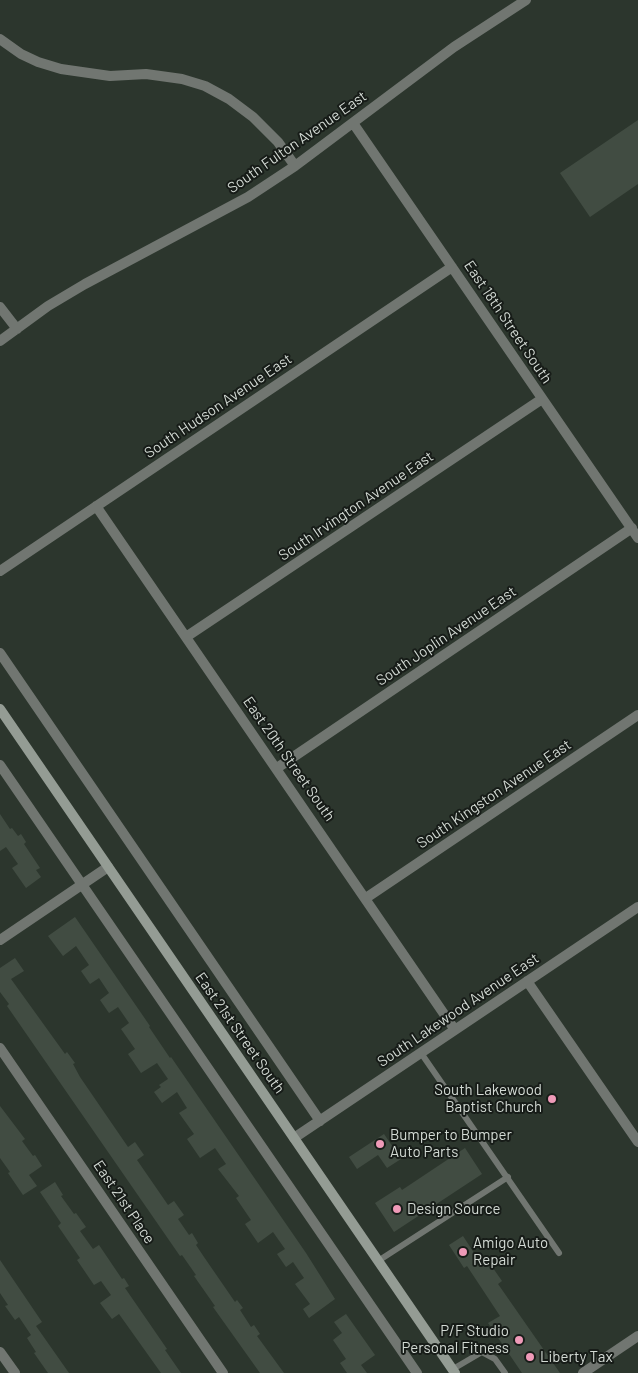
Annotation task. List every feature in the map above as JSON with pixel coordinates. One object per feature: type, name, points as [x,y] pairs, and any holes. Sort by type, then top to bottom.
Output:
[{"type":"main road","name":"East 21st Street South","points":[[0,709],[454,1371]]},
{"type":"street","name":"South Fulton Avenue East","points":[[0,341],[48,306],[84,284],[248,197],[295,166],[454,47],[526,0]]},
{"type":"street","points":[[0,39],[20,54],[61,69],[110,76],[146,74],[182,79],[205,86],[229,99],[253,117],[278,142],[295,166]]},
{"type":"street","name":"East 18th Street South","points":[[353,123],[638,538]]},
{"type":"street","name":"South Hudson Avenue East","points":[[0,571],[452,267]]},
{"type":"street","points":[[0,307],[17,329]]},
{"type":"street","name":"South Irvington Avenue East","points":[[186,637],[542,399]]},
{"type":"street","name":"East 20th Street South","points":[[96,506],[455,1030]]},
{"type":"street","name":"South Joplin Avenue East","points":[[277,768],[632,528]]},
{"type":"street","name":"East 21st Street South","points":[[0,653],[320,1121]]},
{"type":"street","name":"South Kingston Avenue East","points":[[366,898],[638,715]]},
{"type":"street","points":[[0,765],[417,1373]]},
{"type":"street","points":[[0,940],[108,867]]},
{"type":"street","name":"South Lakewood Avenue East","points":[[294,1138],[638,907]]},
{"type":"street","points":[[527,981],[638,1142]]},
{"type":"street","name":"East 21st Place","points":[[0,1048],[223,1373]]},
{"type":"street","points":[[583,1373],[638,1336]]},
{"type":"street","points":[[0,1352],[15,1373]]},
{"type":"lane","points":[[421,1053],[559,1253]]},
{"type":"lane","points":[[378,1261],[508,1177]]},
{"type":"lane","points":[[454,1371],[482,1352],[495,1359],[505,1373]]},
{"type":"building","points":[[638,120],[638,184],[590,217],[560,173]]},
{"type":"building","points":[[0,814],[10,829],[12,828],[18,836],[21,834],[26,842],[24,844],[40,868],[36,870],[41,877],[26,888],[12,868],[18,864],[6,847],[0,851]]},
{"type":"building","points":[[75,917],[170,1058],[306,1253],[335,1299],[309,1318],[303,1309],[310,1304],[295,1284],[304,1278],[293,1262],[286,1267],[277,1254],[285,1249],[273,1232],[258,1243],[245,1224],[251,1220],[236,1198],[239,1196],[218,1169],[226,1164],[215,1148],[200,1158],[187,1139],[194,1134],[179,1113],[187,1108],[177,1092],[162,1103],[154,1092],[161,1087],[159,1085],[168,1079],[157,1063],[141,1073],[128,1054],[135,1049],[121,1029],[129,1023],[118,1007],[109,1013],[100,1000],[109,993],[99,978],[90,984],[81,971],[89,965],[76,946],[63,956],[48,936]]},
{"type":"building","points":[[15,958],[24,971],[11,979],[65,1054],[67,1052],[75,1063],[73,1064],[80,1077],[128,1147],[135,1142],[144,1155],[137,1160],[168,1205],[174,1201],[184,1215],[178,1219],[189,1235],[192,1233],[198,1243],[196,1245],[235,1302],[237,1300],[243,1308],[240,1310],[251,1327],[254,1325],[260,1334],[257,1336],[284,1373],[260,1373],[213,1307],[215,1306],[194,1276],[196,1275],[182,1255],[180,1256],[7,1006],[9,1004],[0,992],[0,968]]},
{"type":"building","points":[[0,1106],[25,1139],[22,1141],[42,1166],[29,1175],[37,1186],[23,1195],[0,1158]]},
{"type":"building","name":"Bumper to Bumper Auto Parts","points":[[384,1134],[401,1159],[387,1168],[378,1155],[357,1169],[349,1157]]},
{"type":"building","points":[[465,1148],[482,1174],[394,1232],[375,1203],[400,1187],[402,1190]]},
{"type":"building","points":[[55,1182],[63,1195],[61,1196],[86,1227],[80,1231],[93,1249],[99,1245],[122,1279],[124,1278],[129,1286],[125,1288],[167,1349],[165,1350],[181,1373],[161,1373],[119,1314],[112,1319],[100,1303],[111,1295],[101,1281],[94,1285],[77,1260],[80,1258],[58,1226],[61,1223],[40,1192]]},
{"type":"building","points":[[463,1236],[480,1262],[486,1258],[502,1281],[498,1284],[560,1373],[522,1373],[488,1323],[500,1316],[467,1266],[464,1268],[449,1245]]},
{"type":"building","points":[[0,1260],[42,1322],[36,1326],[69,1373],[48,1373],[34,1353],[36,1352],[27,1338],[31,1335],[19,1317],[15,1320],[5,1306],[8,1305],[0,1293]]},
{"type":"building","points":[[346,1314],[375,1355],[361,1365],[367,1373],[347,1373],[340,1363],[346,1359],[333,1340],[342,1333],[334,1322]]},
{"type":"place","name":"South Lakewood Baptist Church","points":[[552,1099]]},
{"type":"place","name":"Bumper to Bumper Auto Parts","points":[[380,1144]]},
{"type":"place","name":"Design Source","points":[[397,1209]]},
{"type":"place","name":"Amigo Auto Repair","points":[[463,1252]]},
{"type":"place","name":"P/F Studio Personal Fitness","points":[[519,1340]]},
{"type":"place","name":"Liberty Tax","points":[[530,1357]]}]
